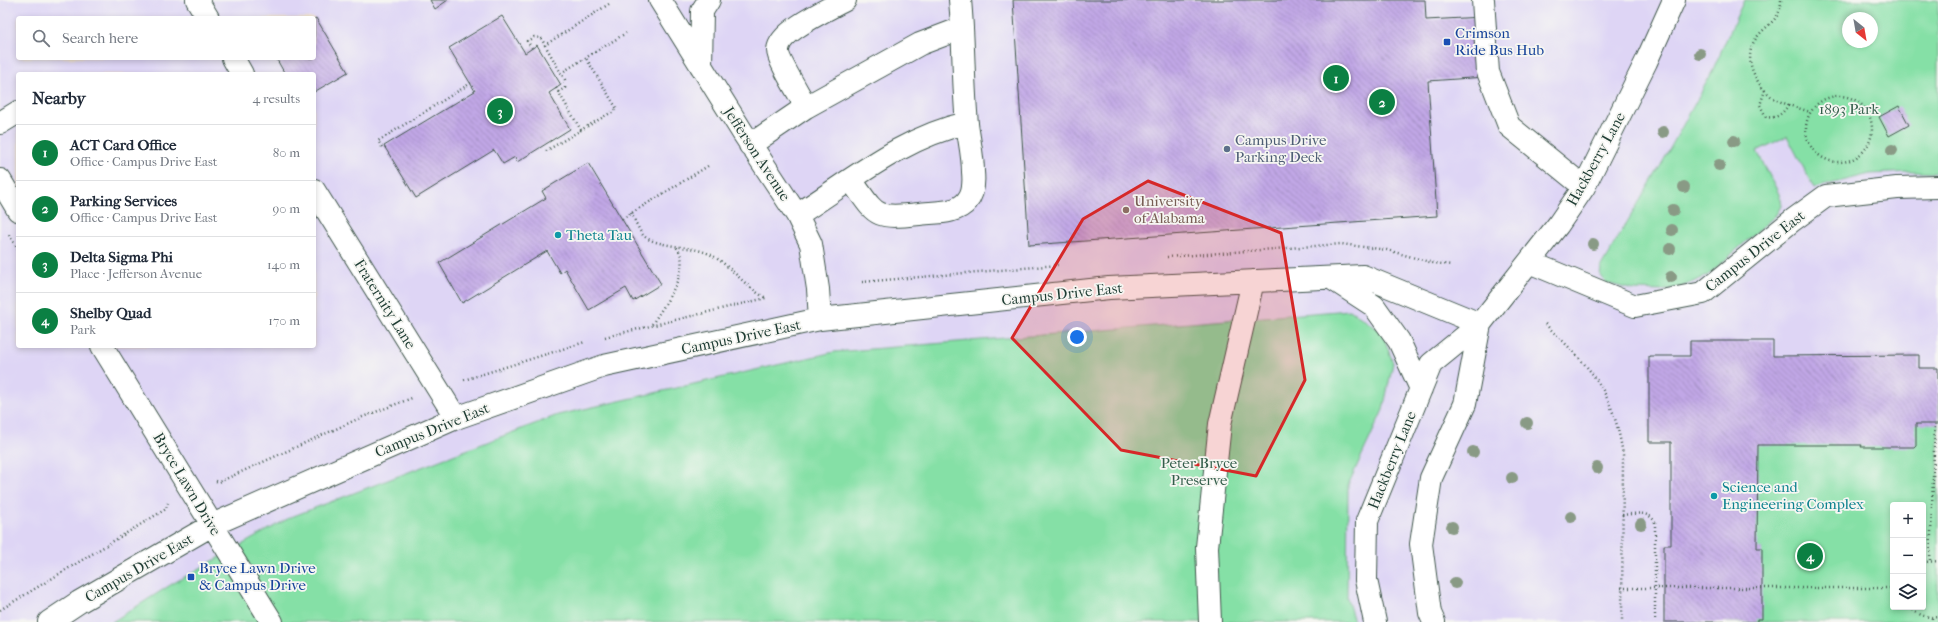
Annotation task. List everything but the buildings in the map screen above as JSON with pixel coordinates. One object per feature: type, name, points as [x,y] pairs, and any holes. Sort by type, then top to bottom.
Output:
[{"type":"street","points":[[197,0],[207,16]]},
{"type":"street","name":"Jefferson Avenue","points":[[660,0],[750,145],[797,215],[811,244],[818,289],[820,320]]},
{"type":"street","points":[[701,66],[702,11],[708,0]]},
{"type":"street","points":[[806,108],[777,51],[780,43],[791,31],[845,0]]},
{"type":"street","points":[[851,180],[872,209],[881,215],[892,217],[958,209],[967,201],[973,192],[974,172],[967,123],[960,0]]},
{"type":"street","points":[[1483,0],[1488,72],[1509,126],[1584,187]]},
{"type":"street","name":"Hackberry Lane","points":[[1375,622],[1366,580],[1367,521],[1431,364],[1480,324],[1529,262],[1584,187],[1640,74],[1674,0]]},
{"type":"street","points":[[750,145],[806,108],[920,44],[962,28]]},
{"type":"street","points":[[233,60],[241,72]]},
{"type":"street","points":[[0,123],[16,113]]},
{"type":"street","points":[[797,215],[891,152],[941,129],[967,123]]},
{"type":"street","points":[[0,180],[16,207]]},
{"type":"street","name":"Campus Drive East","points":[[1529,262],[1634,306],[1696,295],[1703,293],[1793,220],[1826,196],[1897,188],[1938,187]]},
{"type":"street","name":"Fraternity Lane","points":[[316,193],[456,418]]},
{"type":"street","name":"Campus Drive East","points":[[49,622],[80,602],[212,525],[456,418],[604,366],[820,320],[1109,288],[1363,276],[1480,324]]},
{"type":"street","points":[[1331,278],[1374,306],[1399,341],[1421,389]]},
{"type":"street","points":[[1210,622],[1207,547],[1220,424],[1253,281]]},
{"type":"street","name":"Hackberry Lane","points":[[1434,622],[1430,613],[1420,544],[1431,478],[1465,404],[1480,324]]},
{"type":"street","name":"Bryce Lawn Drive","points":[[103,348],[272,622]]},
{"type":"path","points":[[1781,0],[1781,10],[1772,23],[1761,32],[1754,41],[1751,52],[1751,63],[1755,77],[1765,90],[1775,98],[1810,112]]},
{"type":"path","points":[[545,45],[609,4]]},
{"type":"path","points":[[561,73],[626,33]]},
{"type":"path","points":[[532,48],[527,41],[534,37],[540,38],[565,80],[565,88],[558,92]]},
{"type":"path","points":[[546,151],[617,108],[586,58]]},
{"type":"path","points":[[382,148],[378,141],[471,83]]},
{"type":"path","points":[[556,88],[581,130]]},
{"type":"path","points":[[1765,90],[1760,105],[1766,117],[1773,118],[1778,116],[1789,104]]},
{"type":"path","points":[[1831,97],[1847,97],[1857,100],[1870,116],[1873,127],[1872,137],[1867,148],[1860,156],[1849,161],[1838,163],[1827,161],[1817,154],[1810,146],[1806,135],[1806,123],[1810,112],[1817,104],[1831,97]]},
{"type":"path","points":[[622,219],[708,166]]},
{"type":"path","points":[[631,213],[644,235],[654,241],[712,255],[730,268],[753,291],[766,298]]},
{"type":"path","points":[[652,324],[675,288],[682,266],[680,251],[674,245]]},
{"type":"path","points":[[1545,324],[1591,370],[1612,407],[1623,455],[1621,588],[1622,622]]},
{"type":"path","points":[[1930,560],[1935,424]]},
{"type":"path","points":[[0,610],[166,509]]},
{"type":"path","points":[[1622,515],[1642,513],[1648,515],[1655,522],[1655,622]]},
{"type":"path","points":[[1926,561],[1938,561]]},
{"type":"path","points":[[1621,588],[1890,588]]},
{"type":"path","points":[[1914,610],[1922,616],[1932,618],[1938,616]]},
{"type":"highlighted area","points":[[1148,181],[1281,233],[1305,380],[1256,476],[1121,450],[1012,338],[1083,219]]},
{"type":"shaded area","name":"University of Alabama","points":[[0,0],[1938,0],[1938,622],[0,622]]},
{"type":"green space","name":"1893 Park","points":[[1744,0],[1938,0],[1938,173],[1911,172],[1870,174],[1814,188],[1787,136],[1757,151],[1779,194],[1781,206],[1776,215],[1707,276],[1681,287],[1662,291],[1634,290],[1606,283],[1600,276],[1601,266],[1661,165],[1710,76]]},
{"type":"green space","name":"Peter Bryce Preserve","points":[[1350,310],[1382,332],[1393,363],[1383,410],[1348,485],[1347,598],[1354,622],[112,622],[172,584],[291,517],[558,415],[834,352]]},
{"type":"green space","points":[[1938,404],[1938,622],[1727,622],[1730,407]]},
{"type":"place","name":"Crimson Ride Bus Hub","points":[[1447,42]]},
{"type":"place","name":"ACT Card Office","points":[[1336,78]]},
{"type":"place","name":"Parking Services","points":[[1382,102]]},
{"type":"place","name":"Delta Sigma Phi","points":[[500,111]]},
{"type":"place","name":"Campus Drive Parking Deck","points":[[1227,149]]},
{"type":"place","name":"University of Alabama","points":[[1126,210]]},
{"type":"place","name":"Theta Tau","points":[[558,235]]},
{"type":"place","name":"Science and Engineering Complex","points":[[1714,496]]},
{"type":"place","name":"Shelby Quad","points":[[1810,556]]},
{"type":"place","name":"Bryce Lawn Drive & Campus Drive","points":[[191,577]]}]
